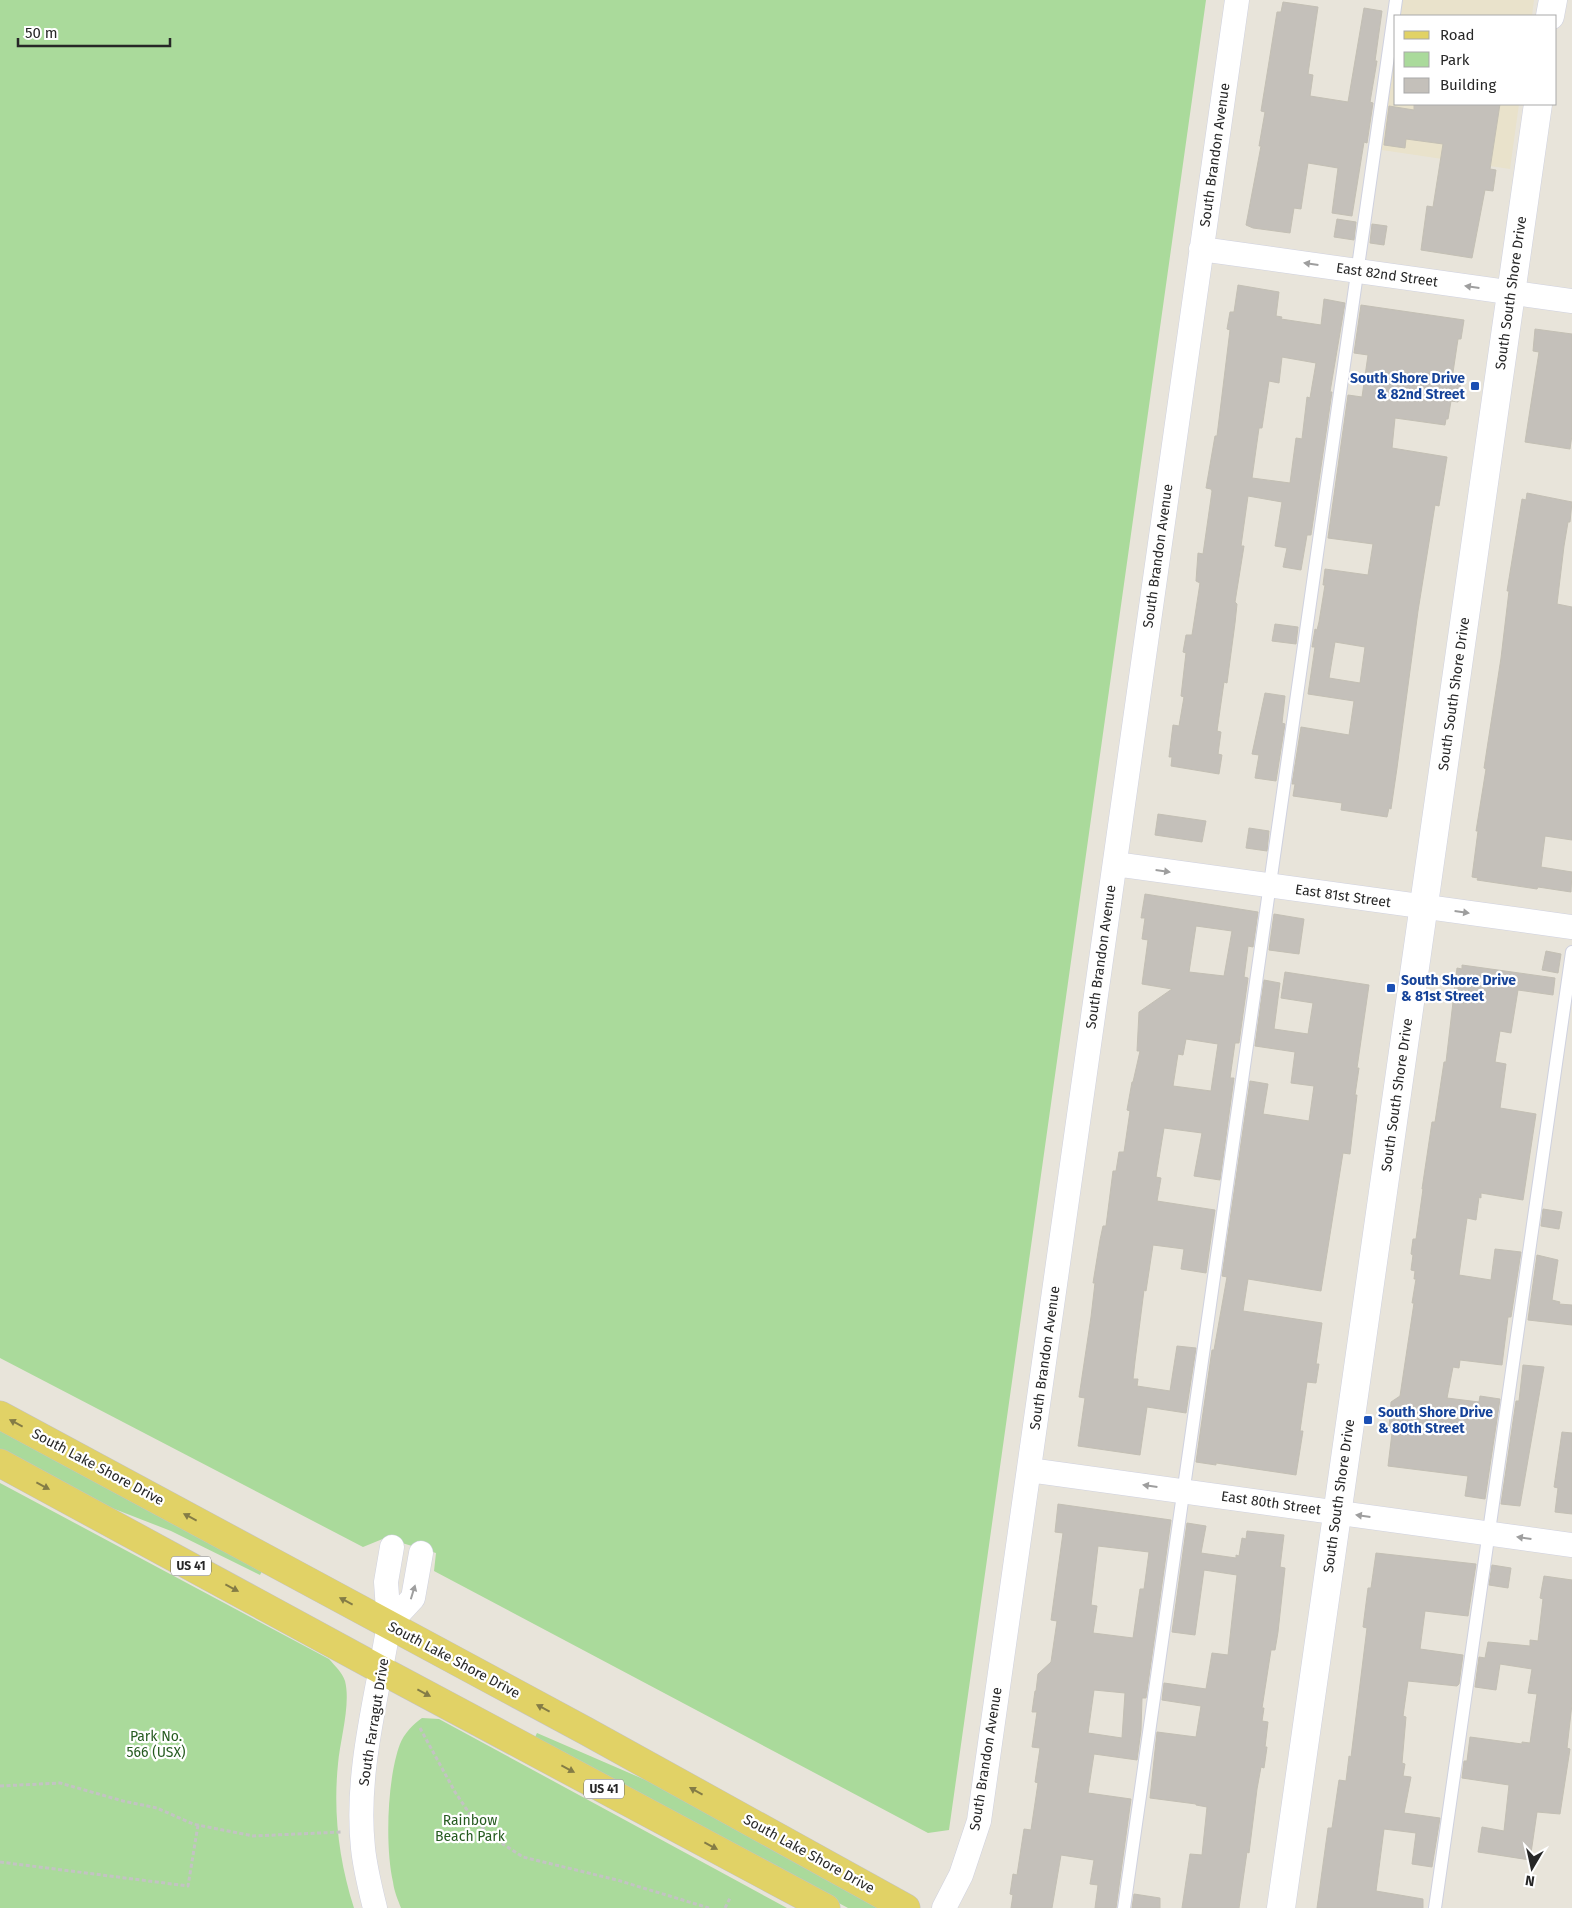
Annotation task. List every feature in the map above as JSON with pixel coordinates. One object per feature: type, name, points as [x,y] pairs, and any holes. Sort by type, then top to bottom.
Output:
[{"type":"main road","name":"South Lake Shore Drive","points":[[0,1415],[638,1759],[906,1908]]},
{"type":"main road","name":"US 41","points":[[0,1463],[381,1670],[826,1908]]},
{"type":"street","name":"South Brandon Avenue","points":[[944,1908],[961,1875],[979,1821],[1237,0]]},
{"type":"street","points":[[1550,15],[1553,0]]},
{"type":"street","name":"South South Shore Drive","points":[[1280,1908],[1538,105]]},
{"type":"street","name":"East 82nd Street","points":[[1201,249],[1572,301]]},
{"type":"street","name":"East 81st Street","points":[[1114,864],[1572,927]]},
{"type":"street","name":"East 80th Street","points":[[1029,1470],[1572,1545]]},
{"type":"street","name":"South Farragut Drive","points":[[375,1908],[363,1848],[364,1768],[389,1624],[386,1582],[392,1547]]},
{"type":"street","points":[[389,1624],[413,1598],[421,1554]]},
{"type":"lane","points":[[1124,1908],[1396,0]]},
{"type":"lane","points":[[1435,1908],[1572,952]]},
{"type":"path","points":[[420,1728],[454,1792],[469,1813],[488,1835],[523,1857],[617,1880],[709,1908]]},
{"type":"path","points":[[0,1786],[60,1783],[123,1801],[157,1808],[198,1825],[253,1836],[362,1830]]},
{"type":"path","points":[[0,1862],[188,1886],[198,1825]]},
{"type":"path","points":[[725,1908],[730,1898]]},
{"type":"shaded area","points":[[1396,0],[1534,0],[1532,15],[1394,15],[1394,105],[1519,105],[1510,169],[1375,149]]},
{"type":"green space","points":[[0,0],[1206,0],[949,1830],[928,1833],[434,1571],[436,1553],[385,1538],[363,1547],[0,1358]]},
{"type":"green space","points":[[0,1428],[263,1569],[260,1575],[171,1531],[99,1503],[0,1450]]},
{"type":"green space","name":"Park No. 566 (USX)","points":[[0,1483],[329,1659],[338,1669],[345,1681],[347,1700],[338,1764],[336,1801],[338,1837],[344,1873],[354,1908],[0,1908]]},
{"type":"green space","name":"Rainbow Beach Park","points":[[422,1718],[439,1719],[787,1908],[401,1908],[394,1889],[390,1867],[388,1832],[392,1775],[400,1744],[409,1730]]},
{"type":"green space","points":[[537,1733],[671,1791],[885,1908],[848,1908],[534,1739]]},
{"type":"building","points":[[1283,2],[1318,7],[1308,74],[1313,75],[1310,96],[1348,102],[1364,8],[1382,11],[1375,61],[1377,61],[1370,102],[1373,103],[1367,143],[1364,142],[1352,216],[1332,213],[1338,168],[1308,163],[1301,209],[1294,208],[1290,233],[1253,228],[1246,225],[1261,146],[1259,146],[1265,112],[1261,111],[1277,12],[1281,12]]},
{"type":"building","points":[[1414,105],[1500,105],[1490,169],[1496,170],[1493,191],[1485,190],[1472,258],[1421,250],[1427,206],[1433,207],[1443,144],[1406,139],[1405,148],[1384,145],[1389,106],[1414,110]]},
{"type":"building","points":[[1337,219],[1356,222],[1354,240],[1334,237]]},
{"type":"building","points":[[1372,224],[1387,226],[1384,245],[1370,243]]},
{"type":"building","points":[[1238,285],[1279,292],[1276,316],[1282,317],[1281,319],[1321,325],[1324,299],[1345,303],[1330,392],[1332,392],[1311,535],[1307,535],[1301,570],[1283,567],[1287,548],[1275,546],[1282,502],[1248,496],[1241,546],[1244,546],[1235,602],[1237,604],[1235,623],[1227,683],[1224,682],[1217,731],[1221,732],[1218,754],[1222,755],[1219,774],[1171,766],[1172,757],[1169,757],[1173,725],[1179,726],[1184,697],[1181,696],[1186,653],[1183,652],[1186,635],[1192,635],[1200,583],[1196,581],[1198,553],[1203,554],[1212,491],[1206,488],[1215,436],[1217,436],[1230,330],[1227,329],[1230,312],[1234,312]],"holes":[[[1282,357],[1316,363],[1310,398],[1307,397],[1302,439],[1296,438],[1290,483],[1252,478],[1259,428],[1262,428],[1269,381],[1279,383]]]},
{"type":"building","points":[[1361,305],[1464,320],[1461,339],[1458,339],[1452,379],[1461,380],[1458,402],[1451,401],[1445,425],[1395,418],[1392,448],[1447,457],[1439,506],[1435,505],[1418,611],[1391,809],[1389,808],[1387,817],[1341,810],[1342,803],[1293,796],[1295,784],[1292,784],[1301,727],[1349,735],[1354,701],[1308,694],[1315,647],[1312,647],[1315,629],[1317,630],[1319,622],[1325,585],[1323,585],[1325,569],[1368,575],[1373,544],[1328,538],[1348,395],[1362,397],[1368,355],[1354,353]],"holes":[[[1335,642],[1365,647],[1360,683],[1329,678]]]},
{"type":"building","points":[[1535,329],[1572,334],[1572,435],[1570,449],[1525,442],[1539,352],[1533,351]]},
{"type":"building","points":[[1527,493],[1572,502],[1570,522],[1568,522],[1564,546],[1557,604],[1572,607],[1572,840],[1545,836],[1541,867],[1572,872],[1571,892],[1477,880],[1478,878],[1472,877],[1478,831],[1476,831],[1486,769],[1484,768],[1501,658],[1509,591],[1507,591],[1522,499],[1526,500]]},
{"type":"building","points":[[1275,624],[1298,627],[1296,644],[1272,641]]},
{"type":"building","points":[[1265,693],[1285,696],[1282,723],[1285,724],[1276,781],[1255,778],[1259,755],[1252,754]]},
{"type":"building","points":[[1158,814],[1206,821],[1202,842],[1155,835]]},
{"type":"building","points":[[1249,828],[1269,831],[1267,851],[1246,848]]},
{"type":"building","points":[[1145,894],[1258,912],[1253,947],[1248,946],[1244,977],[1248,978],[1239,1043],[1235,1043],[1230,1078],[1234,1078],[1220,1180],[1194,1176],[1202,1133],[1164,1128],[1156,1177],[1161,1178],[1157,1201],[1215,1210],[1206,1273],[1181,1269],[1184,1249],[1153,1245],[1146,1291],[1144,1290],[1133,1379],[1138,1379],[1137,1386],[1170,1391],[1177,1346],[1196,1348],[1186,1413],[1147,1407],[1140,1455],[1078,1446],[1085,1398],[1079,1397],[1091,1317],[1095,1283],[1093,1283],[1103,1226],[1106,1226],[1113,1171],[1116,1171],[1119,1152],[1124,1152],[1130,1111],[1127,1110],[1140,1051],[1137,1051],[1139,1012],[1172,989],[1142,984],[1148,940],[1142,939],[1145,918],[1141,918]],"holes":[[[1196,926],[1232,931],[1224,976],[1189,972]],[[1186,1039],[1218,1044],[1211,1091],[1173,1086],[1178,1054],[1183,1055]]]},
{"type":"building","points":[[1274,914],[1304,919],[1299,954],[1269,950]]},
{"type":"building","points":[[1546,951],[1561,954],[1558,973],[1542,970]]},
{"type":"building","points":[[1462,965],[1555,978],[1553,995],[1518,990],[1511,1033],[1500,1031],[1495,1062],[1506,1064],[1500,1108],[1536,1114],[1523,1200],[1481,1193],[1476,1220],[1467,1218],[1459,1275],[1491,1280],[1495,1249],[1521,1252],[1511,1317],[1508,1317],[1502,1365],[1460,1360],[1459,1368],[1453,1367],[1447,1398],[1479,1402],[1480,1396],[1500,1399],[1485,1499],[1465,1496],[1468,1476],[1388,1466],[1392,1433],[1389,1428],[1391,1402],[1400,1396],[1414,1303],[1412,1303],[1416,1279],[1414,1279],[1415,1271],[1411,1270],[1413,1239],[1416,1239],[1432,1122],[1435,1122],[1444,1062],[1446,1062],[1457,968],[1462,969]]},
{"type":"building","points":[[1285,972],[1369,985],[1357,1068],[1359,1068],[1355,1095],[1357,1095],[1350,1154],[1343,1153],[1321,1291],[1248,1279],[1243,1311],[1322,1323],[1316,1364],[1319,1364],[1316,1383],[1307,1382],[1300,1431],[1303,1431],[1296,1475],[1216,1463],[1216,1465],[1196,1462],[1212,1350],[1214,1350],[1227,1277],[1222,1276],[1250,1081],[1268,1084],[1263,1114],[1309,1121],[1314,1086],[1291,1083],[1295,1052],[1255,1046],[1264,980],[1280,983],[1274,1029],[1308,1034],[1313,1003],[1281,998]]},
{"type":"building","points":[[1543,1209],[1562,1212],[1559,1229],[1541,1226]]},
{"type":"building","points":[[1537,1255],[1558,1260],[1552,1300],[1560,1302],[1559,1304],[1572,1305],[1572,1325],[1528,1320]]},
{"type":"building","points":[[1523,1365],[1544,1367],[1520,1506],[1501,1504],[1516,1401],[1519,1401]]},
{"type":"building","points":[[1562,1432],[1572,1433],[1572,1514],[1555,1512],[1558,1488],[1554,1487]]},
{"type":"building","points":[[1058,1504],[1171,1520],[1146,1698],[1142,1698],[1141,1730],[1137,1760],[1094,1754],[1088,1793],[1131,1799],[1116,1908],[1095,1908],[1098,1885],[1090,1884],[1094,1860],[1061,1855],[1052,1908],[1011,1908],[1013,1895],[1010,1894],[1013,1874],[1017,1875],[1024,1829],[1031,1830],[1038,1783],[1035,1782],[1040,1748],[1032,1747],[1037,1712],[1032,1712],[1035,1691],[1038,1674],[1051,1662],[1057,1621],[1051,1620],[1063,1533],[1055,1532]],"holes":[[[1098,1546],[1149,1552],[1144,1589],[1140,1589],[1133,1638],[1093,1633],[1097,1606],[1091,1605]],[[1094,1690],[1125,1693],[1122,1738],[1088,1733]]]},
{"type":"building","points":[[1187,1523],[1206,1526],[1201,1553],[1236,1558],[1236,1555],[1239,1556],[1242,1538],[1246,1539],[1247,1531],[1284,1535],[1280,1567],[1285,1568],[1278,1632],[1275,1650],[1271,1650],[1262,1708],[1264,1708],[1262,1721],[1268,1722],[1265,1747],[1267,1747],[1264,1768],[1261,1767],[1257,1789],[1249,1853],[1247,1852],[1239,1908],[1182,1908],[1190,1854],[1202,1855],[1207,1807],[1150,1798],[1157,1732],[1196,1737],[1201,1706],[1162,1700],[1164,1683],[1206,1689],[1212,1653],[1228,1655],[1237,1575],[1204,1570],[1195,1635],[1172,1632]]},
{"type":"building","points":[[1376,1553],[1476,1564],[1468,1616],[1425,1611],[1420,1649],[1463,1655],[1459,1684],[1457,1686],[1408,1681],[1403,1716],[1406,1717],[1402,1763],[1405,1764],[1403,1776],[1411,1777],[1404,1813],[1440,1818],[1432,1867],[1412,1864],[1416,1833],[1384,1829],[1376,1891],[1423,1899],[1423,1908],[1317,1908],[1328,1828],[1332,1828],[1339,1780],[1346,1781],[1349,1756],[1351,1757],[1367,1628],[1363,1627],[1368,1588],[1371,1588]]},
{"type":"building","points":[[1492,1565],[1511,1568],[1508,1588],[1489,1585]]},
{"type":"building","points":[[1544,1576],[1572,1580],[1572,1704],[1567,1748],[1570,1749],[1560,1814],[1537,1812],[1530,1860],[1478,1852],[1482,1827],[1504,1831],[1509,1785],[1462,1778],[1464,1761],[1467,1761],[1470,1737],[1522,1744],[1522,1742],[1530,1743],[1537,1694],[1528,1693],[1532,1669],[1500,1664],[1496,1690],[1475,1687],[1479,1657],[1485,1658],[1488,1642],[1530,1646],[1530,1640],[1538,1641],[1543,1599],[1540,1598]]},
{"type":"building","points":[[1134,1894],[1160,1898],[1160,1908],[1132,1908]]},
{"type":"place","name":"South Shore Drive & 82nd Street","points":[[1475,386]]},
{"type":"place","name":"South Shore Drive & 81st Street","points":[[1391,988]]},
{"type":"place","name":"South Shore Drive & 80th Street","points":[[1368,1420]]}]
